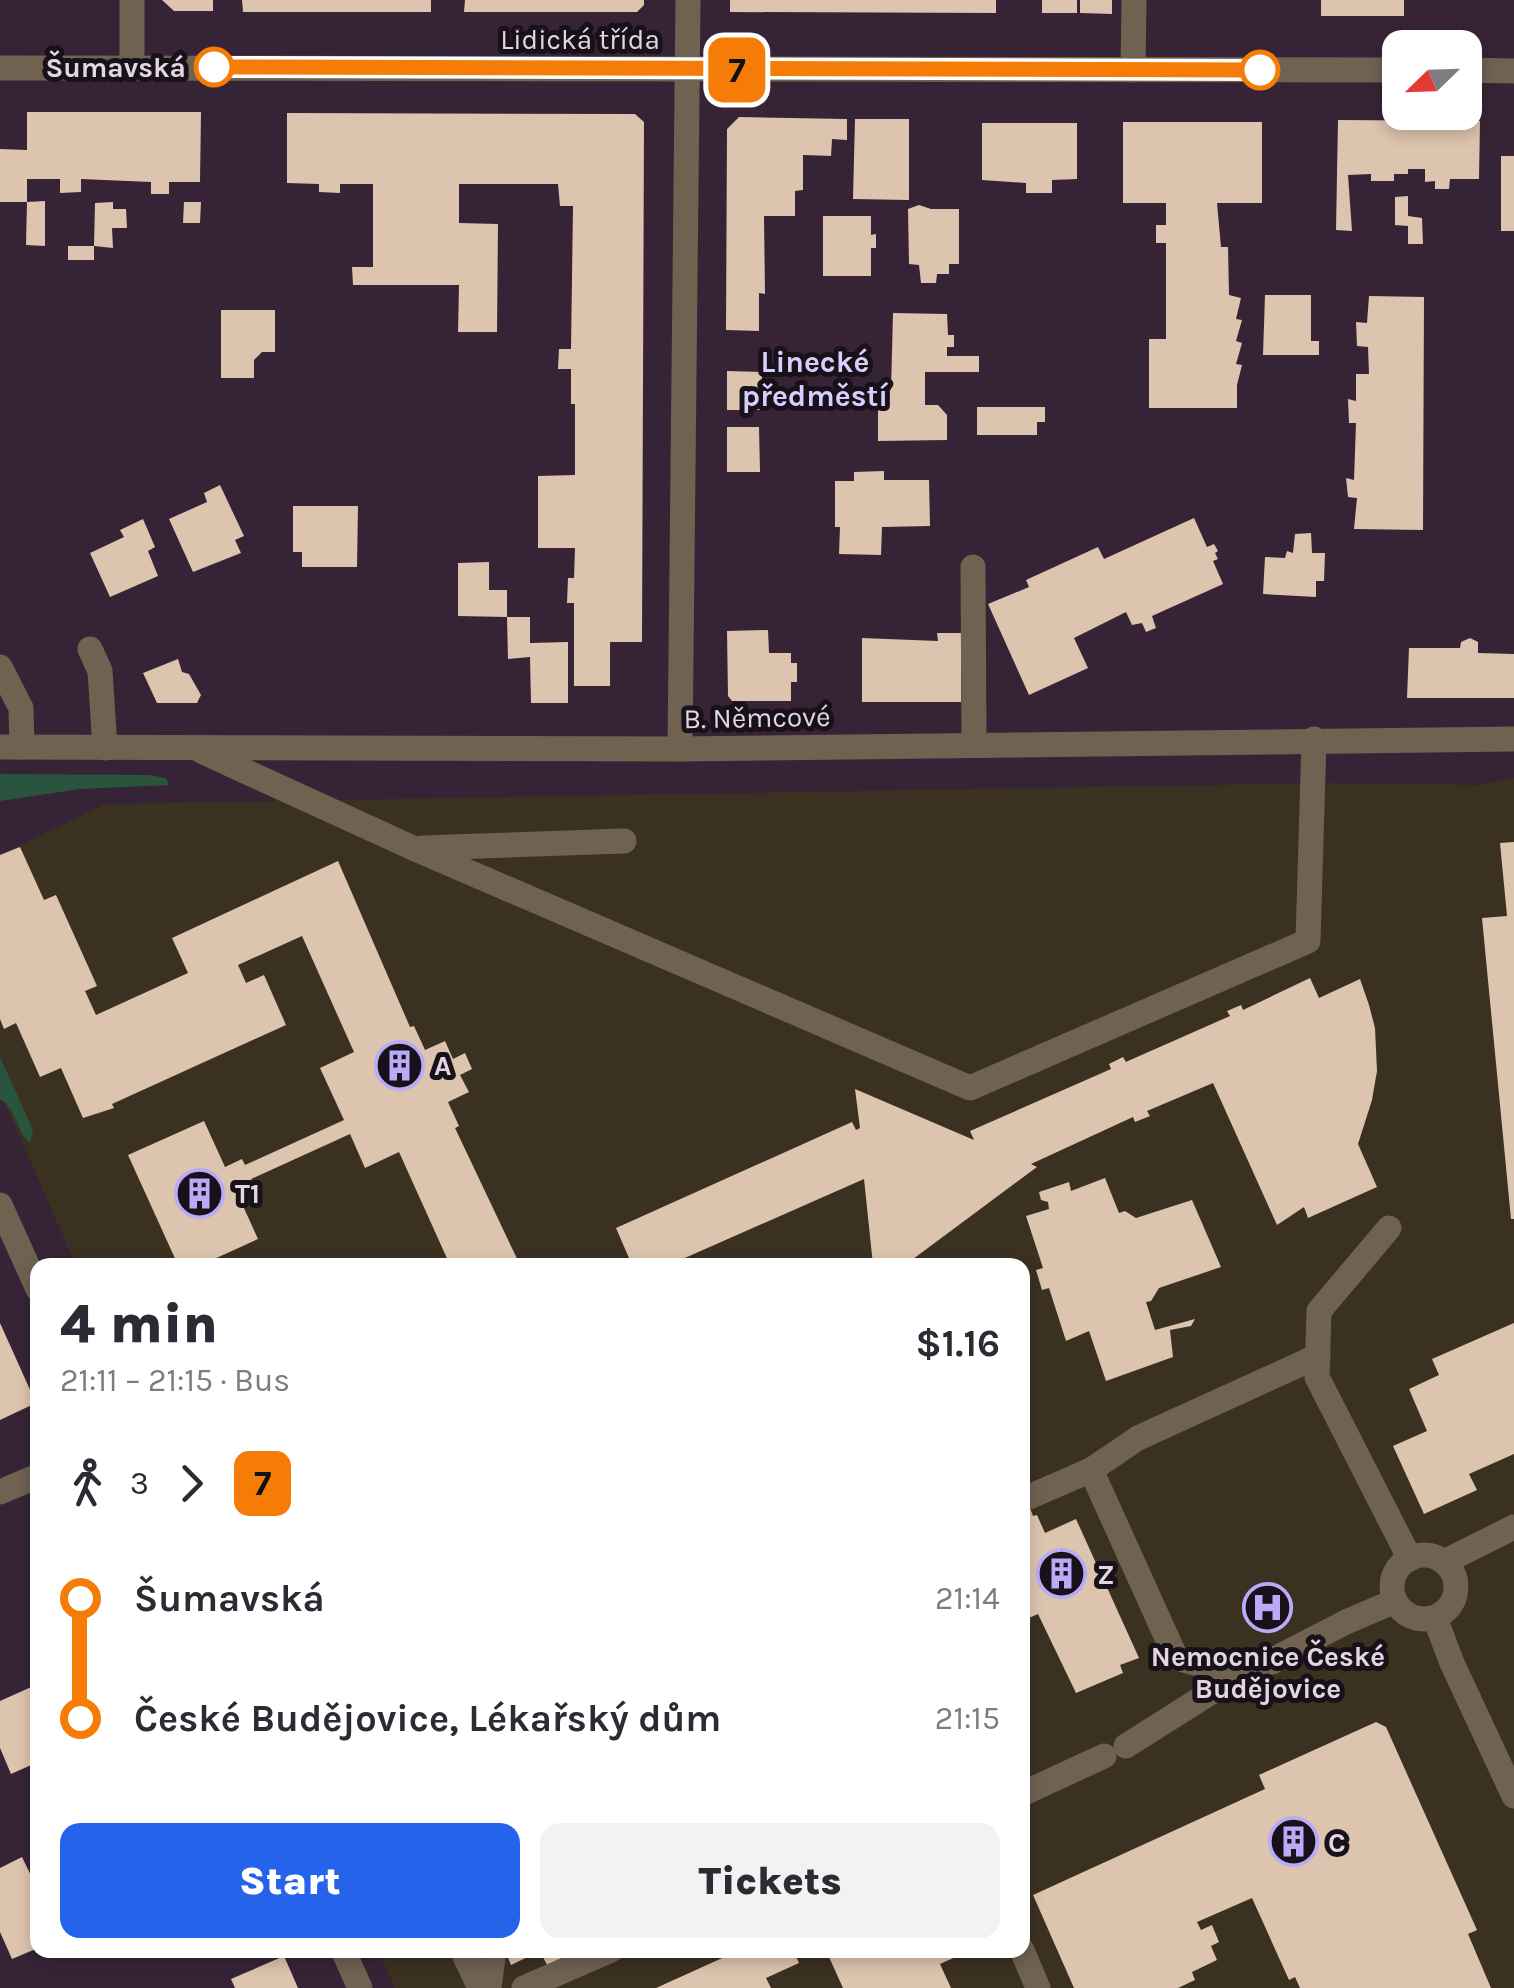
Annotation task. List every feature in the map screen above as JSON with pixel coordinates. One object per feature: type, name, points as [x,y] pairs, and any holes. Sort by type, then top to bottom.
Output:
[{"type":"street","points":[[132,0],[132,68]]},
{"type":"street","points":[[680,749],[688,0]]},
{"type":"street","points":[[1134,0],[1134,70]]},
{"type":"street","name":"Lidická třída","points":[[0,68],[1382,70]]},
{"type":"street","points":[[1482,70],[1514,70]]},
{"type":"street","points":[[973,568],[974,744]]},
{"type":"street","points":[[90,650],[100,671],[105,748]]},
{"type":"street","points":[[0,667],[21,708],[11,747]]},
{"type":"street","points":[[195,748],[413,848],[970,1088],[1308,941],[1314,739]]},
{"type":"street","name":"B. Němcové","points":[[11,747],[680,749],[1514,739]]},
{"type":"street","points":[[413,848],[624,841]]},
{"type":"street","points":[[0,1205],[30,1271]]},
{"type":"street","points":[[1389,1228],[1319,1311],[1317,1378],[1410,1559]]},
{"type":"street","points":[[1030,1497],[1091,1470],[1138,1438],[1318,1356]]},
{"type":"street","points":[[1091,1470],[1176,1658],[1212,1668],[1272,1662]]},
{"type":"street","points":[[0,1492],[30,1479]]},
{"type":"street","points":[[1444,1562],[1514,1526]]},
{"type":"street","points":[[1427,1555],[1444,1562],[1454,1578],[1455,1597],[1451,1606],[1435,1618],[1408,1615],[1392,1592],[1396,1572],[1410,1559],[1427,1555]]},
{"type":"street","points":[[1030,1790],[1115,1751],[1212,1691],[1395,1601]]},
{"type":"street","points":[[1435,1618],[1514,1796]]},
{"type":"street","points":[[347,1958],[360,1988]]},
{"type":"street","points":[[466,1958],[480,1988]]},
{"type":"street","points":[[489,1988],[493,1958]]},
{"type":"street","points":[[524,1988],[593,1958]]},
{"type":"street","points":[[1025,1958],[1038,1988]]},
{"type":"shaded area","name":"Nemocnice České Budějovice","points":[[1514,778],[1514,1988],[395,1988],[382,1958],[1030,1958],[1030,1258],[73,1258],[0,1092],[0,855],[105,804],[1324,783],[1480,785]]},
{"type":"green space","points":[[0,774],[148,775],[166,778],[169,785],[80,789],[0,801]]},
{"type":"green space","points":[[0,1057],[33,1130],[30,1143],[0,1099]]},
{"type":"building","points":[[162,0],[213,0],[213,11],[174,11]]},
{"type":"building","points":[[242,0],[431,0],[431,12],[243,12]]},
{"type":"building","points":[[465,0],[644,0],[644,5],[637,12],[464,12]]},
{"type":"building","points":[[730,0],[996,0],[996,13],[730,12]]},
{"type":"building","points":[[1042,0],[1077,0],[1077,13],[1042,13]]},
{"type":"building","points":[[1080,0],[1112,0],[1112,14],[1080,13]]},
{"type":"building","points":[[1321,0],[1404,0],[1404,16],[1321,16]]},
{"type":"building","points":[[27,112],[201,112],[200,182],[169,182],[169,194],[151,194],[151,182],[81,179],[81,192],[60,193],[60,179],[27,179],[27,202],[0,202],[0,149],[27,150]]},
{"type":"building","points":[[287,113],[635,114],[644,122],[642,642],[610,642],[610,686],[574,686],[574,603],[567,603],[568,578],[574,578],[575,548],[538,548],[538,476],[575,475],[571,369],[558,369],[559,349],[571,349],[573,206],[560,206],[558,184],[459,184],[459,223],[498,224],[497,332],[458,332],[459,285],[353,285],[352,267],[373,267],[373,184],[340,184],[340,193],[319,192],[319,184],[287,183]]},
{"type":"building","points":[[739,117],[847,119],[847,140],[832,139],[831,156],[803,155],[803,190],[795,191],[795,216],[764,216],[765,294],[759,293],[759,331],[726,330],[727,129]]},
{"type":"building","points":[[855,119],[909,119],[909,200],[853,199]]},
{"type":"building","points":[[1338,120],[1382,120],[1382,130],[1480,130],[1479,179],[1450,179],[1449,189],[1435,189],[1435,181],[1425,182],[1425,169],[1394,174],[1394,181],[1371,181],[1371,174],[1348,175],[1352,231],[1336,230]]},
{"type":"building","points":[[1123,122],[1262,122],[1262,203],[1217,203],[1221,247],[1228,247],[1229,295],[1241,298],[1236,319],[1242,320],[1236,341],[1242,343],[1236,364],[1242,365],[1237,408],[1149,408],[1149,339],[1166,339],[1166,243],[1156,243],[1156,225],[1166,225],[1166,203],[1123,203]]},
{"type":"building","points":[[982,123],[1077,123],[1077,179],[1052,180],[1052,193],[1026,193],[1026,183],[982,180]]},
{"type":"building","points":[[1501,156],[1514,156],[1514,231],[1501,231]]},
{"type":"building","points":[[1408,196],[1408,216],[1422,218],[1423,244],[1408,244],[1408,226],[1395,225],[1395,197]]},
{"type":"building","points":[[45,201],[45,246],[26,245],[27,202]]},
{"type":"building","points":[[113,202],[113,209],[126,209],[127,228],[112,228],[113,248],[94,246],[95,203]]},
{"type":"building","points":[[184,202],[201,202],[200,223],[183,223]]},
{"type":"building","points":[[919,205],[959,209],[959,264],[949,264],[949,274],[937,274],[936,283],[921,283],[919,265],[909,264],[908,209]]},
{"type":"building","points":[[823,216],[871,216],[876,248],[871,248],[871,276],[823,276]]},
{"type":"building","points":[[68,246],[94,246],[94,260],[68,260]]},
{"type":"building","points":[[1265,295],[1311,295],[1311,341],[1319,341],[1319,355],[1263,355]]},
{"type":"building","points":[[1369,296],[1424,297],[1423,530],[1354,529],[1357,498],[1348,497],[1346,478],[1354,480],[1356,423],[1349,423],[1348,399],[1356,401],[1356,374],[1369,374],[1368,347],[1357,346],[1356,322],[1367,323]]},
{"type":"building","points":[[221,310],[275,310],[275,352],[262,352],[254,360],[254,378],[221,378]]},
{"type":"building","points":[[893,313],[947,314],[948,335],[954,335],[954,347],[947,347],[947,356],[979,356],[979,372],[925,372],[925,405],[938,405],[947,415],[947,440],[878,441],[878,409],[886,408],[887,390],[891,390]]},
{"type":"building","points":[[727,371],[762,372],[762,410],[727,410]]},
{"type":"building","points":[[977,407],[1045,407],[1045,422],[1037,422],[1037,435],[977,435]]},
{"type":"building","points":[[727,427],[759,427],[760,472],[727,472]]},
{"type":"building","points":[[884,471],[884,480],[929,480],[930,526],[882,527],[881,555],[839,554],[835,481],[854,481],[854,472]]},
{"type":"building","points":[[220,485],[244,536],[235,540],[241,553],[193,572],[169,519],[207,502],[204,493]]},
{"type":"building","points":[[293,506],[358,506],[357,567],[302,567],[302,552],[293,552]]},
{"type":"building","points":[[1194,518],[1207,547],[1214,544],[1218,551],[1218,559],[1213,561],[1223,584],[1152,616],[1156,628],[1146,632],[1142,623],[1132,625],[1126,612],[1074,638],[1088,668],[1029,695],[988,604],[1029,587],[1026,580],[1098,547],[1104,559]]},
{"type":"building","points":[[143,519],[155,547],[148,551],[158,576],[110,597],[90,553],[124,537],[120,530]]},
{"type":"building","points":[[1311,533],[1312,553],[1325,553],[1324,581],[1316,581],[1316,597],[1263,594],[1265,557],[1285,558],[1287,551],[1293,553],[1295,534]]},
{"type":"building","points":[[489,562],[489,590],[507,590],[507,617],[458,616],[458,563]]},
{"type":"building","points":[[507,617],[530,617],[530,643],[568,642],[568,703],[531,703],[530,657],[508,659]]},
{"type":"building","points":[[768,630],[769,653],[791,653],[791,663],[797,663],[791,701],[732,701],[728,696],[727,631]]},
{"type":"building","points":[[937,633],[961,633],[961,702],[862,702],[862,638],[938,641]]},
{"type":"building","points":[[1470,638],[1478,642],[1478,653],[1514,654],[1514,698],[1407,698],[1409,648],[1460,648],[1461,642]]},
{"type":"building","points":[[178,659],[182,672],[189,674],[201,695],[197,703],[157,703],[143,673]]},
{"type":"building","points":[[1514,842],[1511,1219],[1482,918],[1507,916],[1500,843]]},
{"type":"building","points":[[20,847],[44,900],[56,895],[97,986],[85,991],[96,1015],[188,973],[172,938],[338,861],[410,1027],[414,1026],[425,1050],[445,1041],[453,1059],[465,1053],[472,1069],[460,1075],[469,1092],[448,1102],[459,1126],[455,1128],[517,1258],[447,1258],[399,1152],[365,1168],[350,1134],[251,1179],[260,1198],[243,1206],[258,1239],[216,1258],[175,1258],[128,1155],[204,1121],[225,1167],[242,1159],[245,1165],[344,1120],[320,1068],[354,1052],[302,936],[238,965],[246,983],[264,975],[286,1025],[112,1104],[114,1108],[83,1118],[61,1068],[40,1077],[16,1023],[4,1029],[0,1019],[0,855]]},
{"type":"building","points":[[1310,978],[1319,998],[1360,979],[1375,1028],[1377,1071],[1358,1144],[1377,1187],[1308,1218],[1304,1207],[1277,1225],[1213,1083],[1147,1111],[1150,1116],[1135,1122],[1133,1117],[1031,1164],[1037,1167],[914,1258],[872,1258],[864,1179],[685,1258],[629,1258],[616,1228],[852,1122],[856,1130],[860,1128],[855,1089],[974,1140],[970,1131],[1111,1069],[1109,1064],[1123,1057],[1126,1062],[1230,1016],[1227,1011],[1241,1005],[1243,1010]]},
{"type":"building","points":[[1105,1178],[1119,1213],[1125,1211],[1136,1218],[1192,1200],[1221,1267],[1159,1288],[1146,1302],[1155,1330],[1195,1319],[1191,1326],[1170,1330],[1173,1357],[1106,1381],[1089,1331],[1066,1341],[1049,1288],[1042,1290],[1036,1270],[1043,1268],[1026,1216],[1049,1209],[1039,1192],[1069,1182],[1071,1191]]},
{"type":"building","points":[[0,1323],[30,1390],[30,1406],[0,1420]]},
{"type":"building","points":[[1514,1323],[1514,1454],[1469,1474],[1477,1490],[1424,1514],[1393,1446],[1427,1431],[1409,1389],[1439,1375],[1432,1359]]},
{"type":"building","name":"Z","points":[[1030,1508],[1045,1533],[1076,1519],[1139,1658],[1120,1665],[1123,1673],[1076,1693],[1038,1614],[1030,1618]]},
{"type":"building","points":[[30,1688],[30,1766],[11,1774],[0,1748],[0,1701]]},
{"type":"building","name":"C","points":[[1376,1722],[1386,1727],[1477,1930],[1468,1934],[1491,1988],[1300,1988],[1295,1977],[1289,1980],[1252,1898],[1197,1922],[1201,1930],[1212,1925],[1219,1942],[1211,1946],[1217,1960],[1192,1972],[1195,1980],[1178,1988],[1074,1988],[1033,1895],[1265,1789],[1259,1775]]},
{"type":"building","points":[[22,1857],[30,1874],[30,1951],[12,1959],[0,1932],[0,1868]]},
{"type":"building","points":[[285,1958],[298,1988],[235,1988],[231,1979]]},
{"type":"building","points":[[544,1958],[568,1958],[548,1967]]},
{"type":"building","points":[[722,1958],[797,1958],[799,1963],[766,1978],[771,1988],[656,1988]]},
{"type":"building","points":[[829,1958],[953,1958],[940,1964],[951,1988],[843,1988]]},
{"type":"bus line","name":"7","points":[[214,67],[1260,70]]},
{"type":"place","name":"Šumavská","points":[[214,67]]},
{"type":"place","name":"A","points":[[399,1065]]},
{"type":"place","name":"T1","points":[[200,1193]]},
{"type":"place","name":"Z","points":[[1062,1574]]},
{"type":"place","name":"Nemocnice České Budějovice","points":[[1268,1608]]},
{"type":"place","name":"C","points":[[1293,1842]]},
{"type":"district","name":"Linecké předměstí","points":[[815,379]]}]
